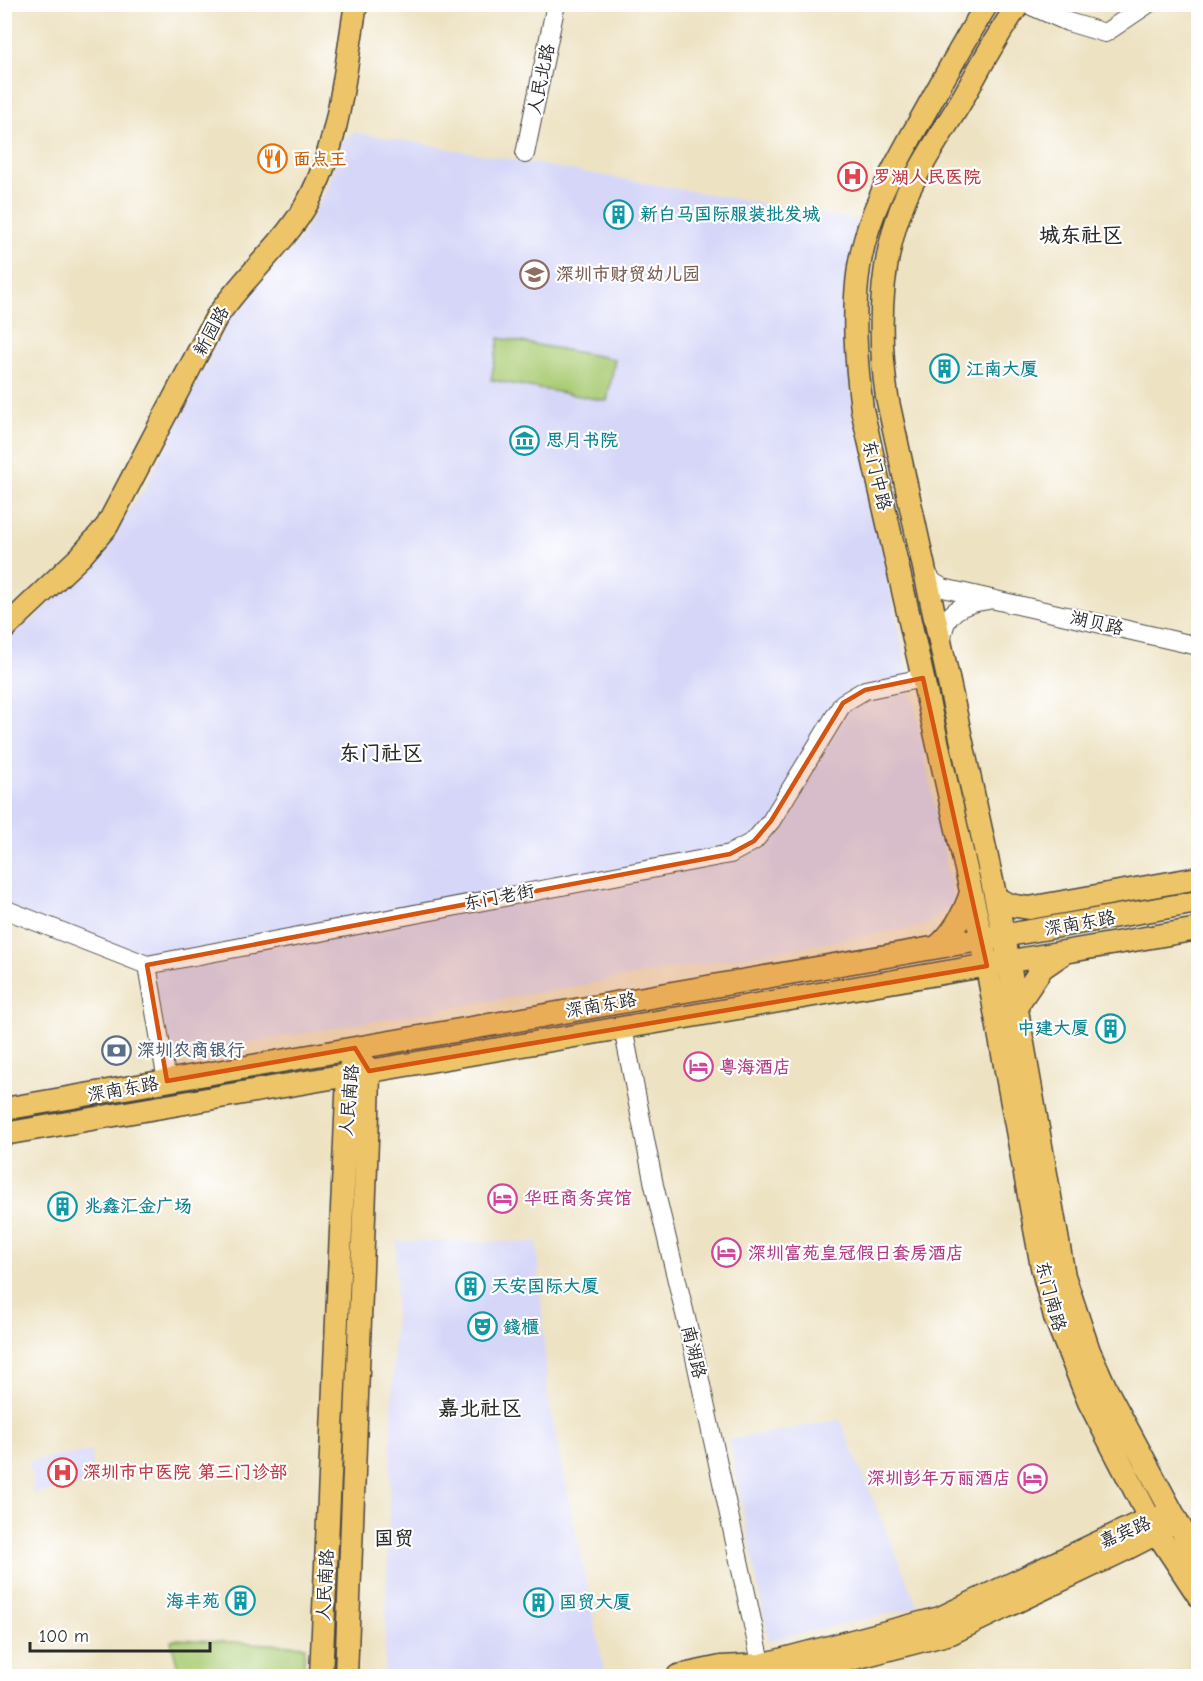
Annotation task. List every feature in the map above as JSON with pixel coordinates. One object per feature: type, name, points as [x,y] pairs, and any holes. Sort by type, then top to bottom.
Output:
[{"type":"main road","name":"新园路","points":[[4,629],[81,556],[107,525],[216,318],[228,300],[281,239],[309,199],[332,138],[356,4]]},
{"type":"main road","name":"东门中路","points":[[987,4],[884,186],[865,239],[857,284],[855,337],[862,409],[971,893],[993,938],[998,964]]},
{"type":"main road","name":"东门中路","points":[[993,938],[996,898],[887,397],[880,333],[888,255],[897,221],[916,177],[1019,4]]},
{"type":"main road","points":[[996,898],[1010,905],[1029,908],[1198,878]]},
{"type":"main road","points":[[937,947],[957,924],[971,893]]},
{"type":"main road","name":"深南东路","points":[[4,1109],[1198,902]]},
{"type":"main road","name":"深南东路","points":[[4,1134],[1198,929]]},
{"type":"main road","points":[[1017,1005],[1042,968],[1053,959],[1072,951]]},
{"type":"main road","name":"东门南路","points":[[998,964],[1017,1005],[1056,1238],[1076,1315],[1107,1391],[1173,1518],[1198,1560]]},
{"type":"main road","name":"东门南路","points":[[998,964],[995,1009],[1040,1256],[1055,1317],[1089,1402],[1154,1526],[1198,1595]]},
{"type":"main road","points":[[943,974],[965,976],[979,985],[995,1009]]},
{"type":"main road","name":"人民南路","points":[[346,1677],[359,1073],[355,1048]]},
{"type":"main road","name":"人民南路","points":[[321,1677],[359,1073]]},
{"type":"main road","name":"嘉宾路","points":[[678,1677],[721,1667],[763,1671],[940,1618],[1173,1518]]},
{"type":"main road","name":"嘉宾路","points":[[786,1677],[951,1633],[1154,1526]]},
{"type":"street","name":"人民北路","points":[[525,154],[556,4]]},
{"type":"street","points":[[1028,4],[1068,22],[1104,33],[1148,4]]},
{"type":"street","name":"湖贝路","points":[[926,572],[940,587],[1198,646]]},
{"type":"street","name":"湖贝路","points":[[942,644],[944,625],[954,610],[976,602],[996,599]]},
{"type":"street","name":"东门老街","points":[[147,965],[537,889],[713,858],[743,849],[771,821],[843,703],[865,690],[923,678]]},
{"type":"street","points":[[4,909],[147,965],[167,1081]]},
{"type":"street","name":"南湖路","points":[[623,1028],[654,1185],[691,1339],[763,1671]]},
{"type":"highlighted area","points":[[923,678],[987,966],[369,1071],[355,1048],[167,1081],[147,965],[730,854],[754,841],[771,821],[843,703],[865,690]]},
{"type":"shaded area","points":[[354,132],[856,220],[861,228],[851,395],[954,901],[928,925],[155,1059],[139,967],[5,916],[4,639],[35,618],[98,554],[145,488],[232,311],[300,239],[329,185],[341,142]]},
{"type":"shaded area","points":[[397,1241],[537,1242],[548,1397],[605,1674],[594,1676],[384,1676]]},
{"type":"shaded area","points":[[840,1420],[918,1607],[769,1641],[729,1440]]},
{"type":"shaded area","name":"深圳市中医院 第三门诊部","points":[[91,1451],[96,1483],[34,1494],[29,1461]]},
{"type":"green space","points":[[499,338],[615,359],[607,401],[491,380]]},
{"type":"green space","points":[[177,1639],[305,1646],[303,1676],[180,1676],[171,1641]]},
{"type":"place","name":"面点王","points":[[272,159]]},
{"type":"place","name":"罗湖人民医院","points":[[852,177]]},
{"type":"place","name":"新白马国际服装批发城","points":[[619,214]]},
{"type":"place","name":"深圳市财贸幼儿园","points":[[535,274]]},
{"type":"place","name":"江南大厦","points":[[945,369]]},
{"type":"place","name":"思月书院","points":[[525,440]]},
{"type":"place","name":"中建大厦","points":[[1110,1028]]},
{"type":"place","name":"深圳农商银行","points":[[116,1050]]},
{"type":"place","name":"粤海酒店","points":[[698,1067]]},
{"type":"place","name":"华旺商务宾馆","points":[[503,1198]]},
{"type":"place","name":"兆鑫汇金广场","points":[[63,1206]]},
{"type":"place","name":"深圳富苑皇冠假日套房酒店","points":[[727,1253]]},
{"type":"place","name":"天安国际大厦","points":[[470,1286]]},
{"type":"place","name":"錢櫃","points":[[482,1327]]},
{"type":"place","name":"深圳市中医院 第三门诊部","points":[[62,1472]]},
{"type":"place","name":"深圳彭年万丽酒店","points":[[1032,1478]]},
{"type":"place","name":"海丰苑","points":[[241,1601]]},
{"type":"place","name":"国贸大厦","points":[[538,1602]]},
{"type":"district","name":"城东社区","points":[[1081,235]]},
{"type":"district","name":"东门社区","points":[[381,753]]},
{"type":"district","name":"嘉北社区","points":[[480,1408]]},
{"type":"district","name":"国贸","points":[[394,1538]]}]
